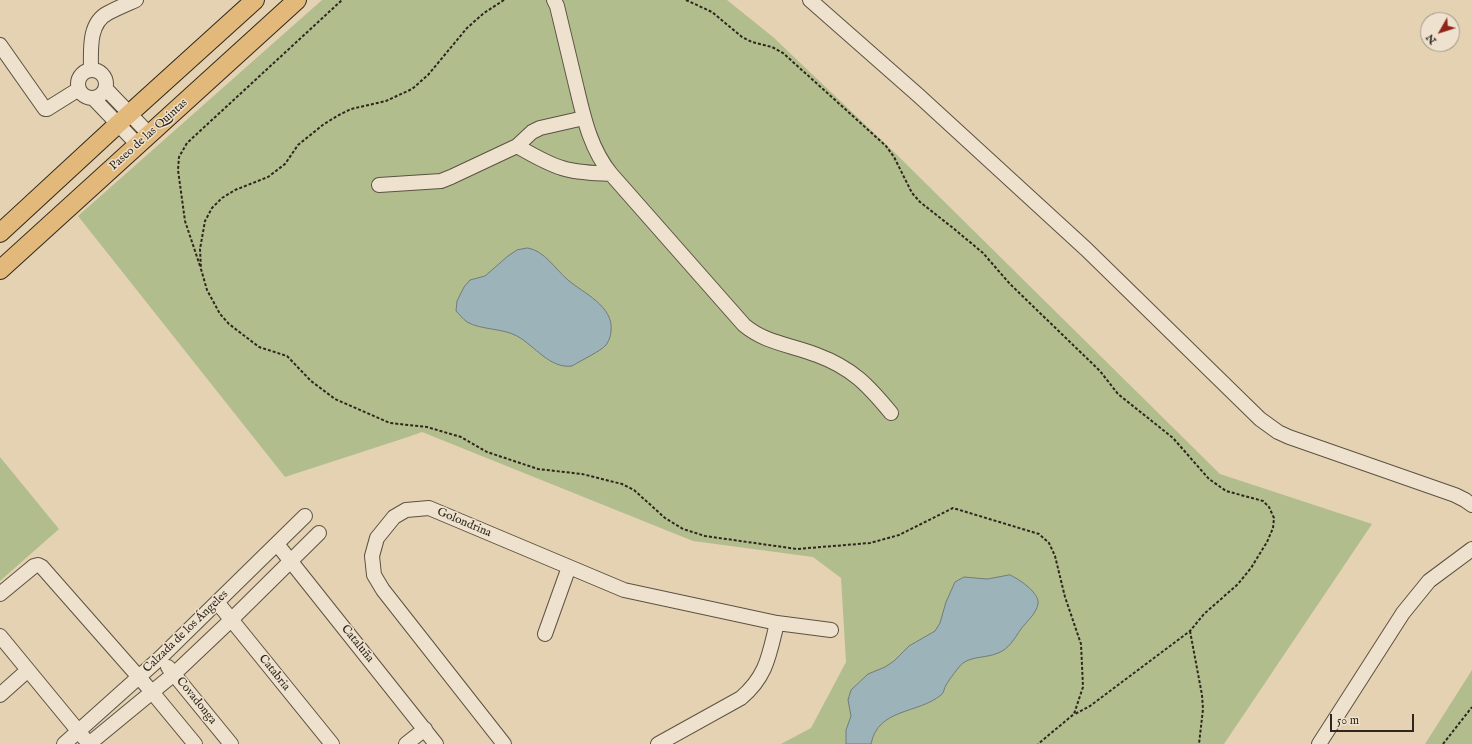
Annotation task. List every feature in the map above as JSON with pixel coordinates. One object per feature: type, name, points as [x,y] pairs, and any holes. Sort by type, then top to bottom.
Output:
[{"type":"main road","points":[[0,234],[255,0]]},
{"type":"main road","name":"Paseo de las Quintas","points":[[0,270],[297,0]]},
{"type":"street","points":[[91,70],[93,30],[100,19],[106,13],[136,0]]},
{"type":"street","points":[[810,0],[918,95],[1069,233],[1260,419],[1289,437],[1455,495],[1472,505]]},
{"type":"street","points":[[555,1],[584,118],[596,152],[611,174],[744,325],[754,334],[764,339],[816,355],[838,364],[855,374],[891,413]]},
{"type":"street","points":[[0,45],[45,109],[79,89]]},
{"type":"street","points":[[94,99],[99,97],[106,89],[107,84],[106,78],[102,73],[97,70],[91,70],[80,76],[78,83],[79,89],[85,97],[94,99],[124,119]]},
{"type":"street","points":[[106,89],[124,119],[144,140]]},
{"type":"street","points":[[379,185],[441,181],[464,172],[517,146],[540,128],[584,118]]},
{"type":"street","points":[[517,146],[561,168],[611,174]]},
{"type":"street","name":"Golondrina","points":[[504,744],[383,590],[374,575],[372,556],[377,538],[394,518],[406,510],[429,508],[624,590],[777,623],[830,630]]},
{"type":"street","name":"Calzada de los Ángeles","points":[[64,744],[160,658],[304,516]]},
{"type":"street","name":"Calzada de los Ángeles","points":[[89,744],[174,674],[319,533]]},
{"type":"street","name":"Cataluña","points":[[277,544],[436,744]]},
{"type":"street","points":[[1319,744],[1403,613],[1429,581],[1472,549]]},
{"type":"street","points":[[0,594],[34,566],[40,565],[152,692],[195,744]]},
{"type":"street","points":[[545,634],[568,567]]},
{"type":"street","name":"Catabria","points":[[217,602],[332,744]]},
{"type":"street","points":[[658,744],[741,698],[750,690],[766,668],[777,623]]},
{"type":"street","points":[[2,642],[28,670],[89,744]]},
{"type":"street","name":"Covadonga","points":[[160,658],[231,744]]},
{"type":"street","points":[[0,695],[28,670]]},
{"type":"street","points":[[406,744],[425,729]]},
{"type":"path","points":[[342,0],[187,143],[179,157],[178,170],[185,221],[207,290],[220,314],[228,324],[259,348],[286,356],[311,381],[335,399],[390,423],[427,426],[462,437],[487,452],[538,469],[582,474],[622,484],[634,490],[665,518],[684,528],[705,536],[797,550],[870,543],[899,535],[953,508],[1039,534],[1049,543],[1055,556],[1065,597],[1081,644],[1083,687],[1074,714]]},
{"type":"path","points":[[201,269],[200,249],[205,222],[212,208],[222,198],[235,190],[268,177],[285,164],[298,145],[324,124],[339,115],[351,109],[386,101],[412,89],[428,75],[467,28],[484,13],[504,0]]},
{"type":"path","points":[[686,0],[712,12],[742,37],[752,42],[772,47],[783,53],[886,146],[912,193],[920,202],[983,253],[1010,284],[1100,371],[1118,394],[1173,438],[1210,479],[1226,491],[1263,501],[1269,507],[1274,518],[1273,528],[1267,542],[1251,568],[1238,584],[1204,614],[1190,631],[1090,706],[1074,714],[1038,744]]},
{"type":"path","points":[[1190,631],[1202,695],[1203,709],[1199,744]]},
{"type":"path","points":[[1442,744],[1472,707]]},
{"type":"green space","points":[[322,0],[727,0],[773,37],[894,152],[1220,474],[1372,524],[1224,744],[781,744],[811,728],[846,662],[841,578],[813,557],[693,541],[422,432],[285,477],[78,216]]},
{"type":"green space","points":[[0,457],[59,529],[0,581]]},
{"type":"green space","points":[[1472,670],[1472,744],[1425,744]]},
{"type":"water","points":[[528,248],[540,253],[568,280],[603,307],[611,322],[611,334],[606,345],[572,366],[557,364],[543,356],[524,340],[511,333],[473,325],[467,322],[456,311],[457,301],[464,287],[470,280],[485,276],[517,250]]},
{"type":"water","points":[[1010,575],[1032,591],[1038,600],[1037,608],[1014,640],[1002,651],[994,655],[971,659],[963,663],[949,680],[941,695],[921,706],[890,718],[875,732],[871,744],[846,744],[846,730],[851,716],[848,700],[851,690],[868,674],[885,667],[894,661],[909,646],[935,631],[940,623],[946,602],[955,582],[964,577],[987,579]]}]
